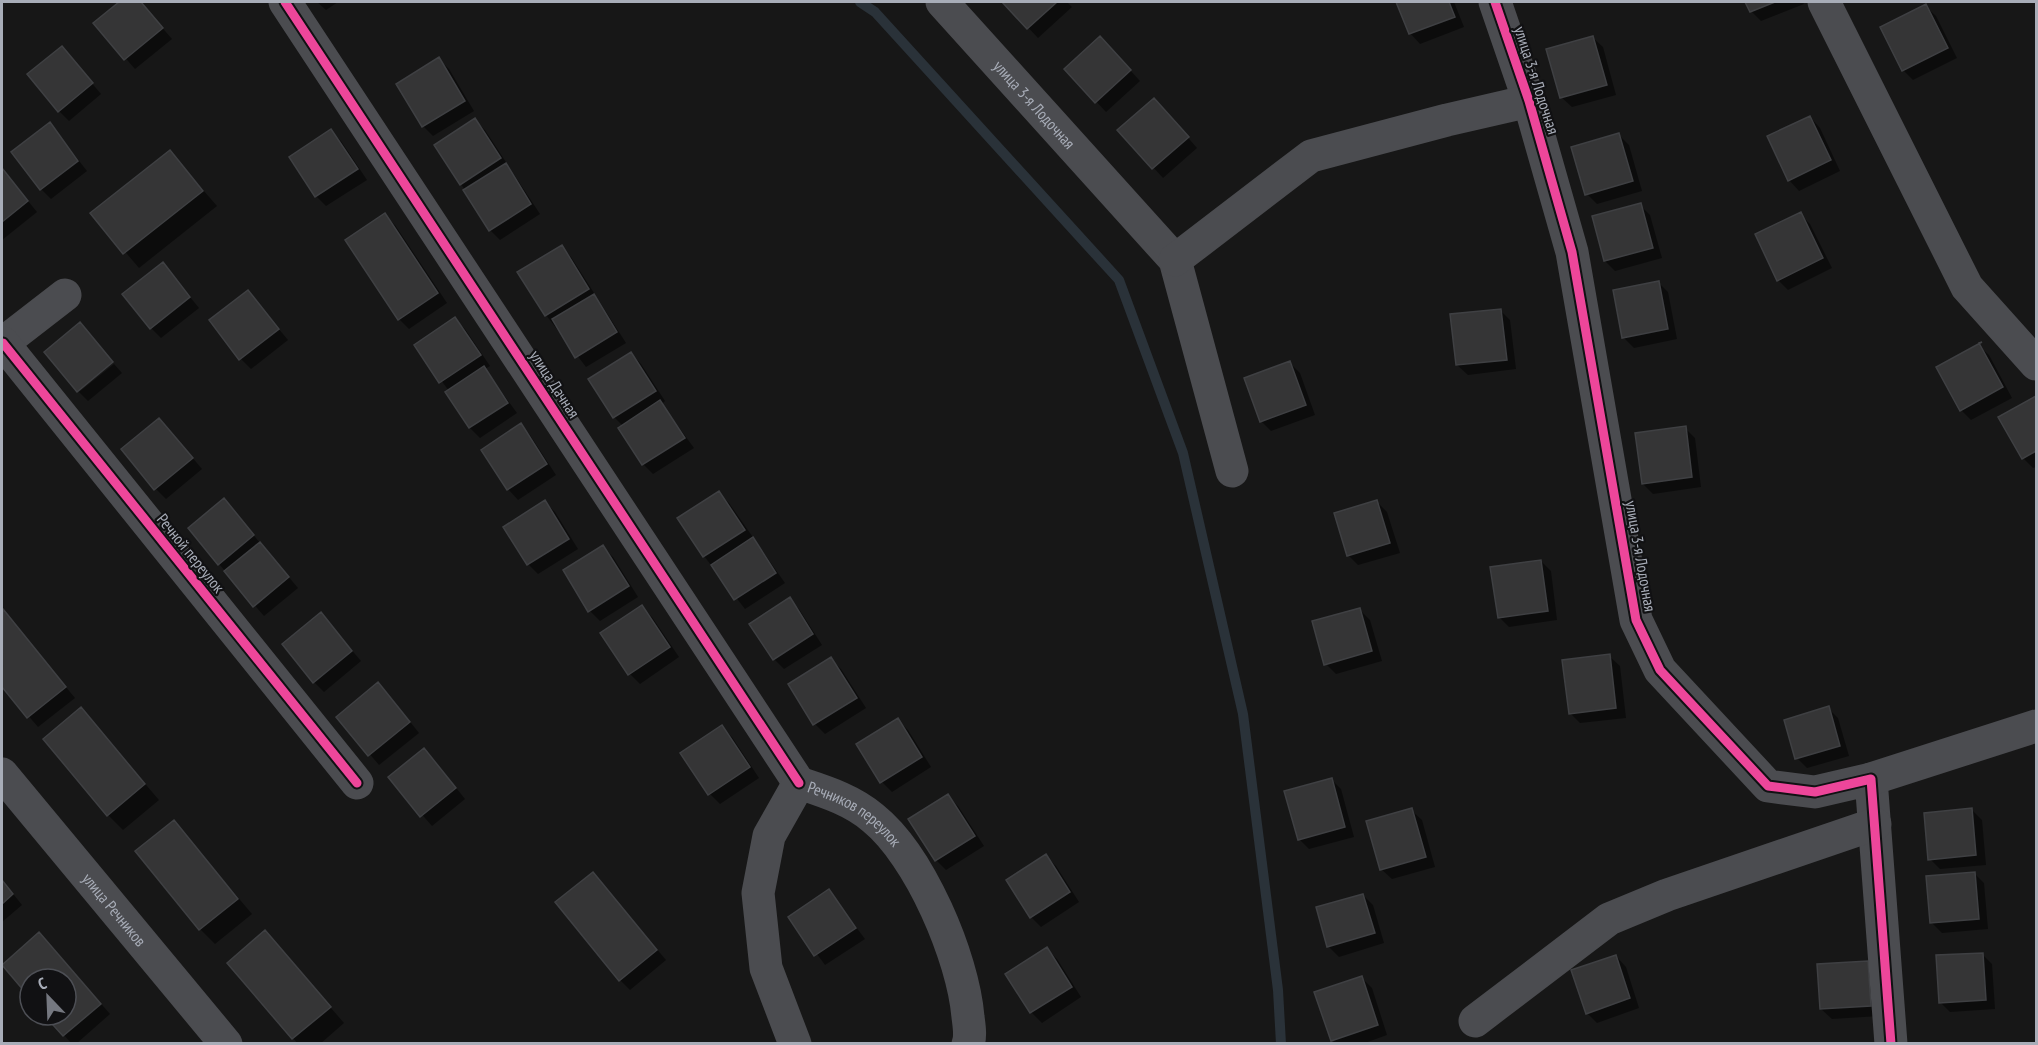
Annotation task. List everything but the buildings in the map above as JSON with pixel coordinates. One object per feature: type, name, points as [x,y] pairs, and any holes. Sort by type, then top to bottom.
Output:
[{"type":"street","name":"улица Дачная","points":[[285,2],[799,783]]},
{"type":"street","name":"улица 3-я Лодочная","points":[[942,2],[1175,260],[1232,471]]},
{"type":"street","name":"улица 3-я Лодочная","points":[[1494,2],[1529,101],[1572,252],[1636,620],[1660,670],[1768,786],[1815,792],[1871,779],[2037,726]]},
{"type":"street","points":[[1824,2],[1967,287],[2037,364]]},
{"type":"street","name":"улица 3-я Лодочная","points":[[1175,260],[1311,156],[1529,101]]},
{"type":"street","name":"Речной переулок","points":[[65,295],[2,344],[357,783]]},
{"type":"street","name":"улица Речников","points":[[2,774],[226,1044]]},
{"type":"street","points":[[1871,779],[1891,1044]]},
{"type":"street","name":"Речников переулок","points":[[795,1044],[766,968],[758,893],[769,836],[799,783],[846,799],[874,818],[896,842],[920,879],[948,934],[966,998],[968,1044]]},
{"type":"street","points":[[1475,1021],[1609,919],[1668,895],[1875,824]]},
{"type":"waterway","points":[[860,2],[875,12],[1119,280],[1183,453],[1243,714],[1278,990],[1281,1044]]},
{"type":"cycle path","points":[[285,2],[799,783]]},
{"type":"cycle path","points":[[1495,2],[1529,101],[1572,252],[1636,620],[1660,670],[1768,786],[1815,792],[1871,779],[1891,1044]]},
{"type":"cycle path","points":[[2,345],[3,343],[357,783]]}]
